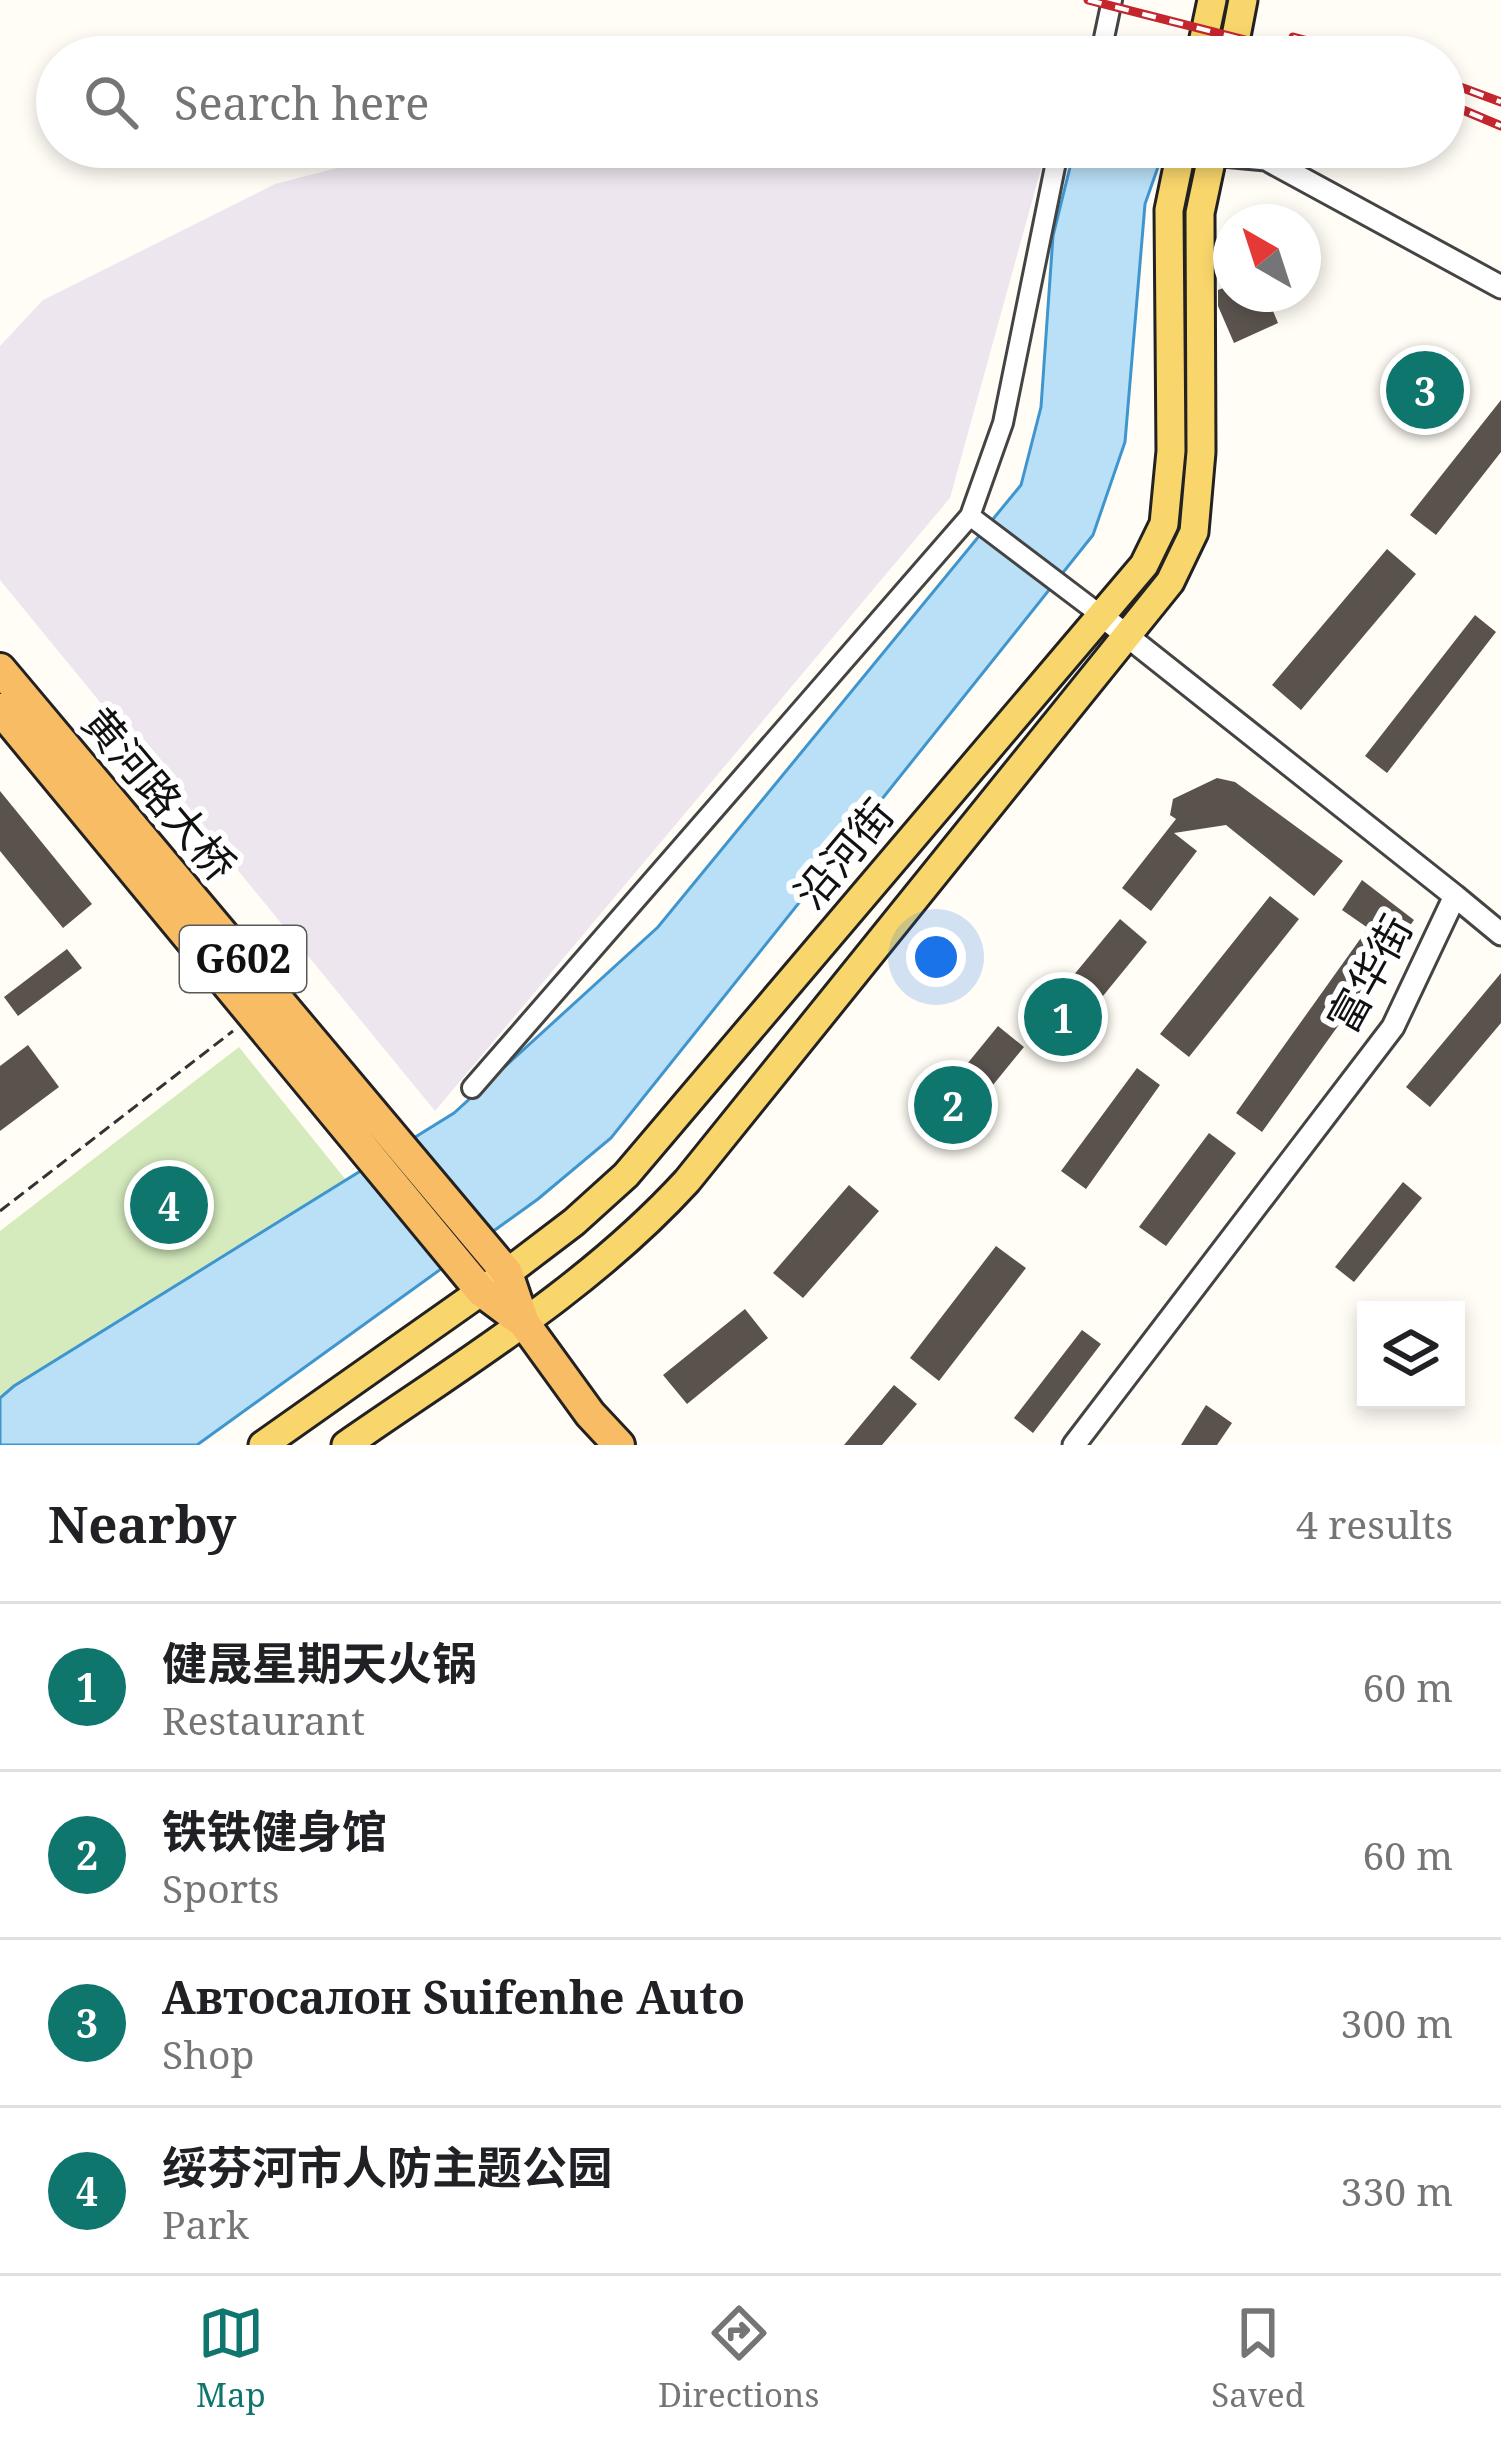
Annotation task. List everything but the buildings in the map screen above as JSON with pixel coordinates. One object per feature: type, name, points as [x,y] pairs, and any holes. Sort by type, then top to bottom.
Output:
[{"type":"highway","name":"黄河路大桥","points":[[0,669],[473,1257]]},
{"type":"highway","name":"黄河路大桥","points":[[0,710],[253,1015],[473,1257]]},
{"type":"highway","name":"G602","points":[[473,1257],[507,1273],[524,1323],[590,1414],[619,1445]]},
{"type":"highway","name":"G602","points":[[473,1257],[481,1291],[524,1323]]},
{"type":"main road","points":[[1205,36],[1212,0]]},
{"type":"main road","points":[[1236,36],[1244,0]]},
{"type":"main road","name":"沿河街","points":[[263,1445],[507,1273],[587,1212],[626,1175],[1144,566],[1164,524],[1171,451],[1169,210],[1178,168]]},
{"type":"main road","name":"沿河街","points":[[346,1445],[524,1323],[640,1232],[687,1181],[1170,582],[1194,532],[1202,452],[1200,213],[1209,168]]},
{"type":"street","points":[[1104,36],[1112,0]]},
{"type":"street","points":[[472,1088],[970,515],[1003,423],[1055,168]]},
{"type":"street","points":[[1283,168],[1501,287]]},
{"type":"street","points":[[970,515],[1102,616]]},
{"type":"street","name":"富华街","points":[[1074,1445],[1393,1027],[1455,896],[1102,616]]},
{"type":"street","points":[[1455,896],[1501,934]]},
{"type":"path","points":[[0,1211],[253,1015]]},
{"type":"shaded area","points":[[337,168],[1041,168],[950,498],[435,1111],[0,580],[0,346],[43,300],[275,184]]},
{"type":"green space","points":[[239,1047],[346,1180],[0,1398],[0,1231]]},
{"type":"water","points":[[1070,168],[1158,168],[1145,204],[1125,442],[1093,535],[611,1138],[538,1199],[197,1445],[0,1445],[0,1398],[14,1386],[454,1113],[658,927],[1021,485],[1041,407],[1053,236]]},
{"type":"pier","points":[[1124,0],[1171,0],[1209,10],[1203,36],[1116,36]]},
{"type":"railway","points":[[1088,0],[1229,36]]},
{"type":"railway","points":[[1465,89],[1501,102]]},
{"type":"railway","points":[[1465,111],[1501,126]]},
{"type":"place","name":"Автосалон Suifenhe Auto","points":[[1425,390]]},
{"type":"place","name":"健晟星期天火锅","points":[[1063,1017]]},
{"type":"place","name":"铁铁健身馆","points":[[953,1105]]},
{"type":"place","name":"绥芬河市人防主题公园","points":[[169,1205]]}]
